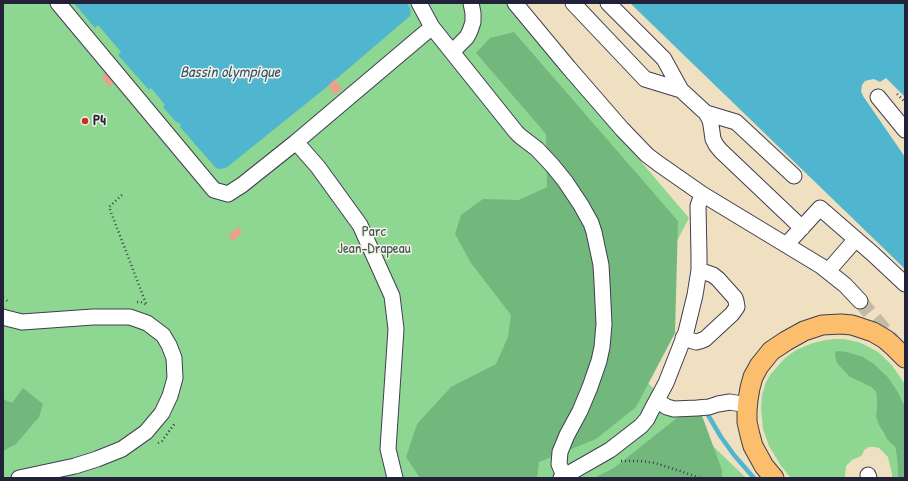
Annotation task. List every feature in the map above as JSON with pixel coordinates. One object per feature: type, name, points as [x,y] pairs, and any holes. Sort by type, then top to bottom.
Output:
[{"type":"main road","points":[[774,478],[764,466],[753,446],[747,422],[747,404],[753,377],[766,357],[778,346],[804,331],[831,324],[841,324],[862,328],[873,332],[894,346],[905,358]]},
{"type":"street","points":[[58,3],[214,190],[228,194],[242,185],[296,142],[432,27]]},
{"type":"street","points":[[419,3],[432,27],[516,132],[537,148],[565,181],[582,205],[591,222],[601,265],[604,324],[602,347],[590,387],[560,452],[559,464],[563,477],[610,450],[641,426],[647,419],[666,383],[684,338],[694,300],[699,270],[698,206],[702,194]]},
{"type":"street","points":[[452,52],[467,37],[472,27],[472,3]]},
{"type":"street","points":[[515,3],[574,74],[647,155],[702,194],[821,266],[845,285],[860,302]]},
{"type":"street","points":[[573,3],[645,79],[680,90]]},
{"type":"street","points":[[608,3],[664,58],[680,90],[706,113],[710,120],[713,139],[716,145],[802,228]]},
{"type":"street","points":[[878,97],[905,130]]},
{"type":"street","points":[[706,113],[736,122],[794,176]]},
{"type":"street","points":[[296,142],[318,167],[360,226],[392,296],[396,329],[388,448],[395,478]]},
{"type":"street","points":[[786,245],[820,208],[905,284]]},
{"type":"street","points":[[828,271],[856,239]]},
{"type":"street","points":[[684,338],[696,342],[706,339],[736,310],[737,307],[735,298],[718,279],[713,275],[699,270]]},
{"type":"street","points":[[3,317],[22,322],[93,317],[130,317],[146,323],[163,335],[174,358],[175,378],[170,396],[162,413],[146,432],[122,449],[97,459],[74,466],[19,478]]},
{"type":"street","points":[[657,401],[674,409],[709,407],[730,402],[747,404]]},
{"type":"path","points":[[122,195],[109,207],[157,330]]},
{"type":"path","points":[[3,298],[10,302]]},
{"type":"path","points":[[134,302],[141,302],[152,308]]},
{"type":"path","points":[[155,445],[162,441],[174,425],[177,418]]},
{"type":"path","points":[[620,461],[655,463],[700,478]]},
{"type":"green space","name":"Parc Jean-Drapeau","points":[[3,3],[506,3],[689,218],[618,354],[746,478],[3,478]]},
{"type":"green space","points":[[514,32],[678,221],[675,333],[636,407],[596,439],[539,462],[537,478],[420,478],[406,457],[417,424],[451,387],[496,364],[508,337],[511,315],[471,263],[455,234],[461,215],[483,199],[519,200],[547,187],[546,134],[476,53],[490,38]]},
{"type":"green space","points":[[835,339],[858,342],[878,352],[891,364],[905,384],[905,406],[888,377],[874,364],[850,377],[871,387],[876,392],[876,417],[883,433],[895,447],[898,478],[892,478],[888,457],[879,448],[869,447],[864,450],[862,455],[852,460],[846,466],[845,478],[791,478],[781,466],[769,446],[763,429],[761,409],[762,395],[770,375],[784,359],[796,350],[813,343]]},
{"type":"green space","points":[[836,351],[847,352],[863,357],[874,364],[888,377],[898,392],[905,406],[905,478],[898,478],[895,447],[887,439],[876,417],[876,392],[871,387],[850,377],[837,363],[835,356]]},
{"type":"green space","points":[[23,388],[43,404],[39,417],[16,444],[3,451],[3,399],[12,403]]},
{"type":"green space","points":[[697,402],[722,470],[722,478],[594,478],[614,468]]},
{"type":"water","name":"Bassin olympique","points":[[74,3],[407,3],[411,12],[410,16],[328,86],[226,168],[220,169],[216,168],[180,127],[181,125],[178,122],[177,123],[163,107],[165,105],[151,88],[149,90],[118,55],[121,52],[98,25],[95,28]]},
{"type":"water","points":[[630,3],[905,3],[905,97],[886,78],[880,82],[874,79],[865,81],[862,85],[861,91],[905,157],[905,269]]},
{"type":"building","points":[[107,72],[114,82],[109,87],[101,77]]},
{"type":"building","points":[[335,79],[342,89],[335,95],[328,86]]},
{"type":"building","points":[[238,227],[242,233],[233,241],[228,235]]},
{"type":"waterway","points":[[708,415],[734,455],[754,478]]},
{"type":"tunnel","points":[[860,301],[893,341]]},
{"type":"place","name":"P4","points":[[85,121]]}]
